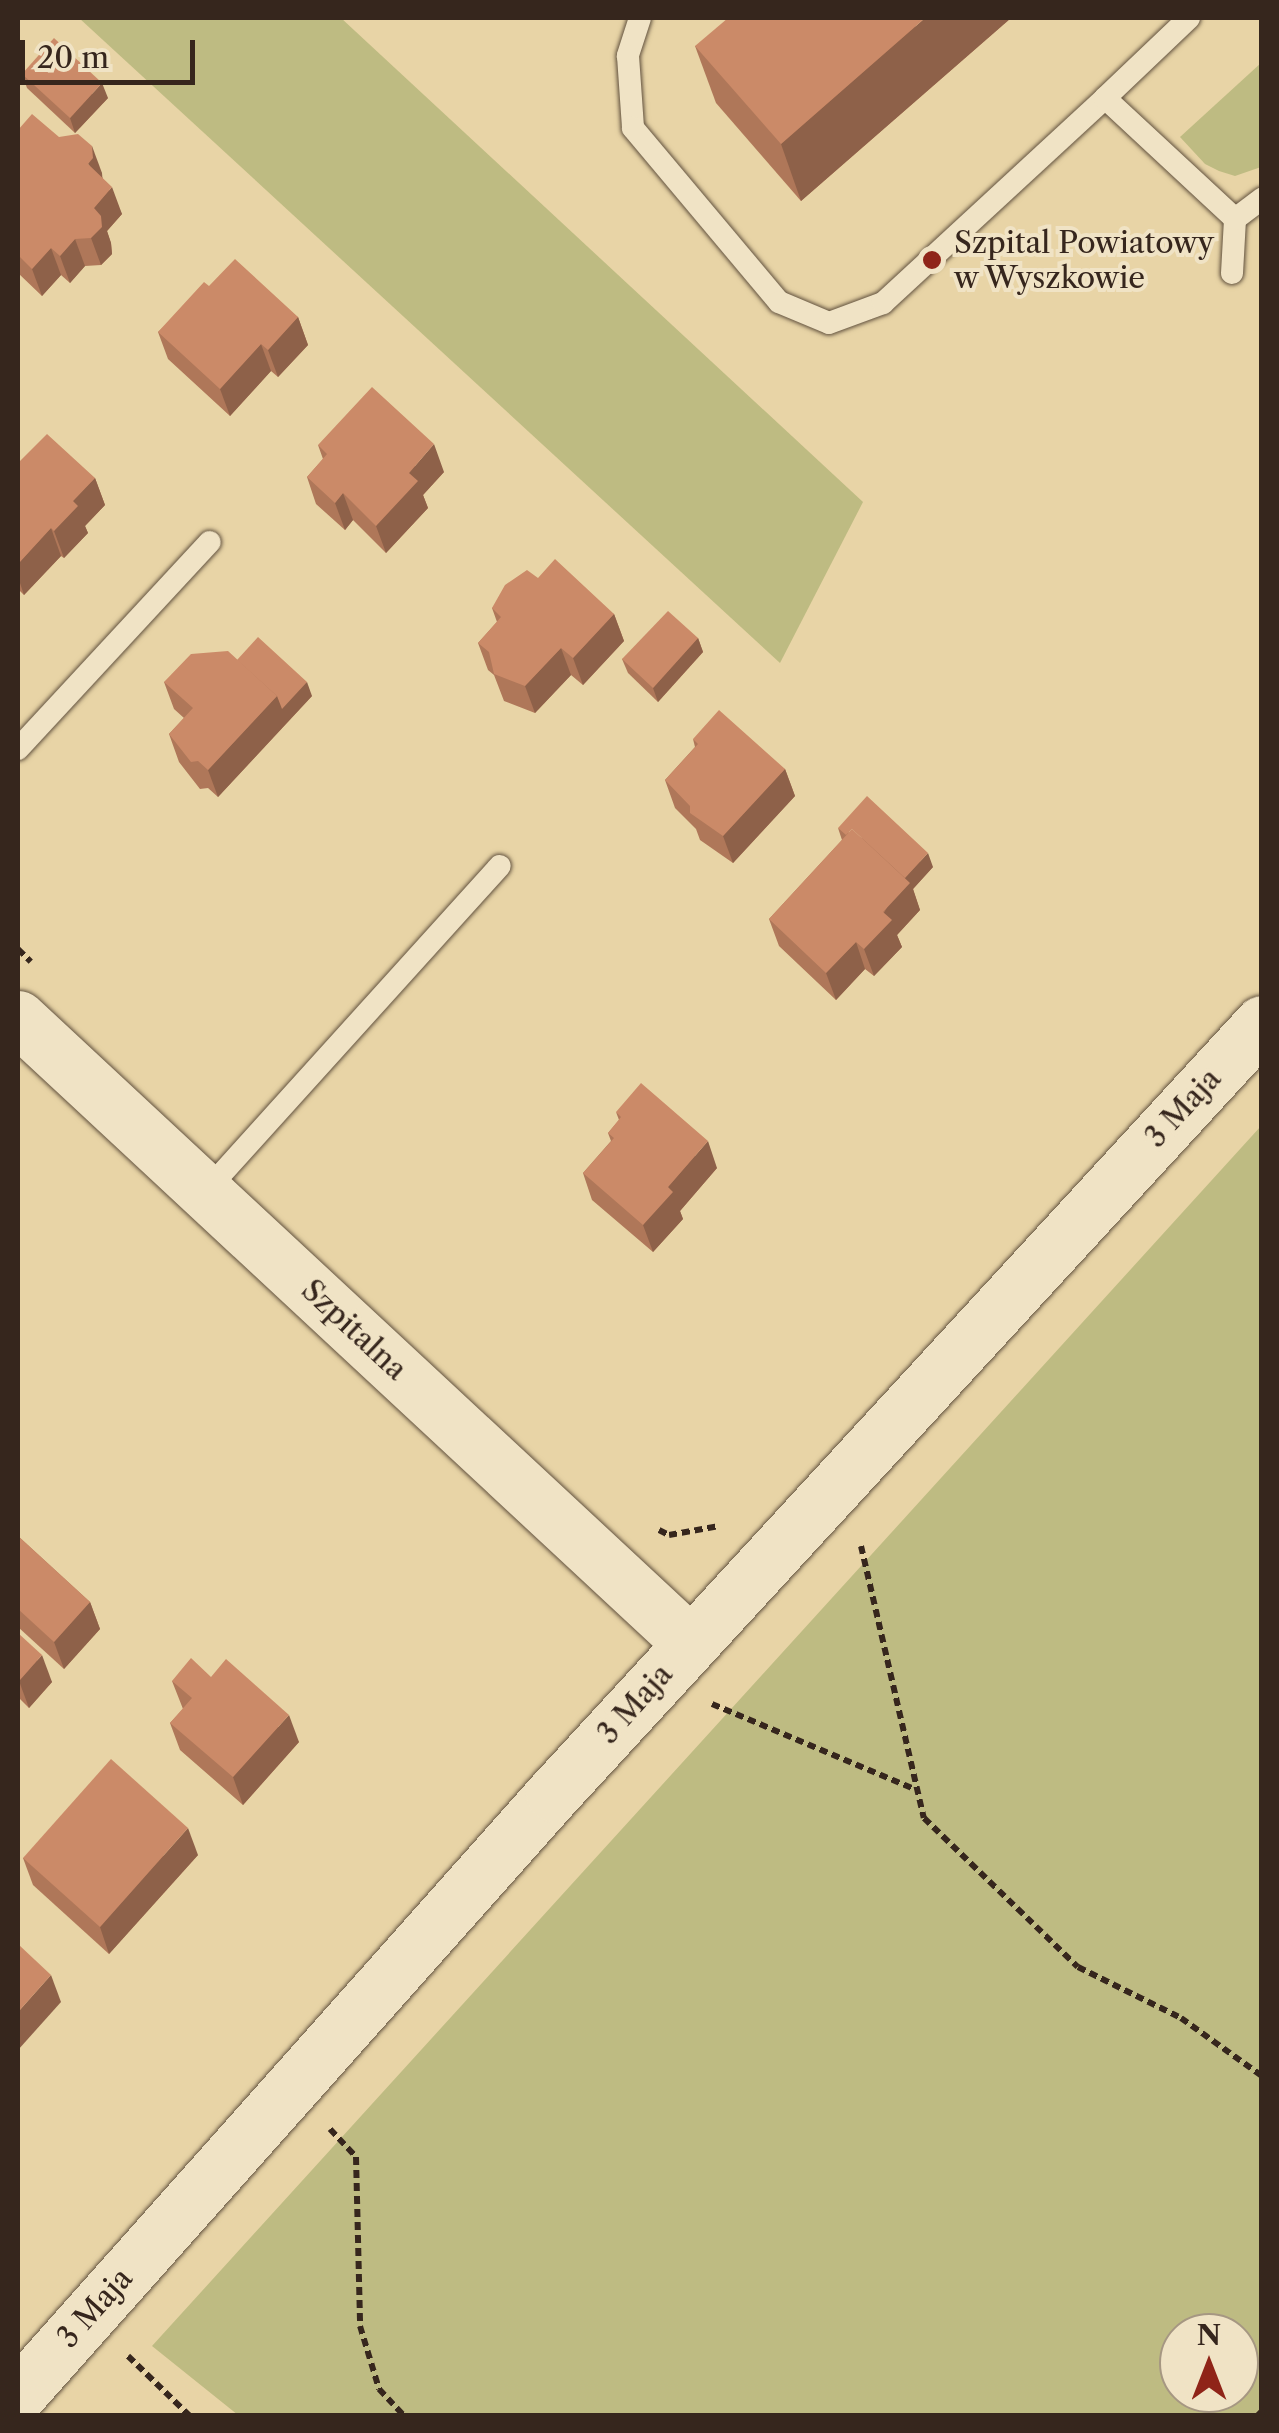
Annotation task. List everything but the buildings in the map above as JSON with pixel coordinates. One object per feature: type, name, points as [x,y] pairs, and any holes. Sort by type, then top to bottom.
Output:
[{"type":"street","name":"Szpitalna","points":[[18,1018],[206,1191],[681,1653]]},
{"type":"street","name":"3 Maja","points":[[18,2394],[681,1653],[1262,1023]]},
{"type":"lane","points":[[640,18],[628,56],[633,128],[779,302],[828,323],[883,302],[1190,18]]},
{"type":"lane","points":[[1104,98],[1235,218]]},
{"type":"lane","points":[[1235,218],[1262,198]]},
{"type":"lane","points":[[1232,273],[1235,218]]},
{"type":"lane","points":[[18,749],[210,542]]},
{"type":"lane","points":[[206,1191],[500,866]]},
{"type":"path","points":[[817,1506],[864,1549],[924,1818],[1078,1967],[1181,2018],[1262,2076]]},
{"type":"path","points":[[681,1653],[710,1703],[918,1791]]},
{"type":"path","points":[[296,2084],[356,2157],[360,2326],[379,2388],[404,2416]]},
{"type":"path","points":[[87,2317],[190,2416]]},
{"type":"shaded area","points":[[79,18],[341,18],[863,502],[780,663]]},
{"type":"shaded area","points":[[1261,63],[1261,167],[1235,176],[1205,164],[1180,137]]},
{"type":"shaded area","points":[[1261,1126],[1261,2415],[238,2415],[152,2346]]},
{"type":"place","name":"Szpital Powiatowy w Wyszkowie","points":[[932,260]]}]
